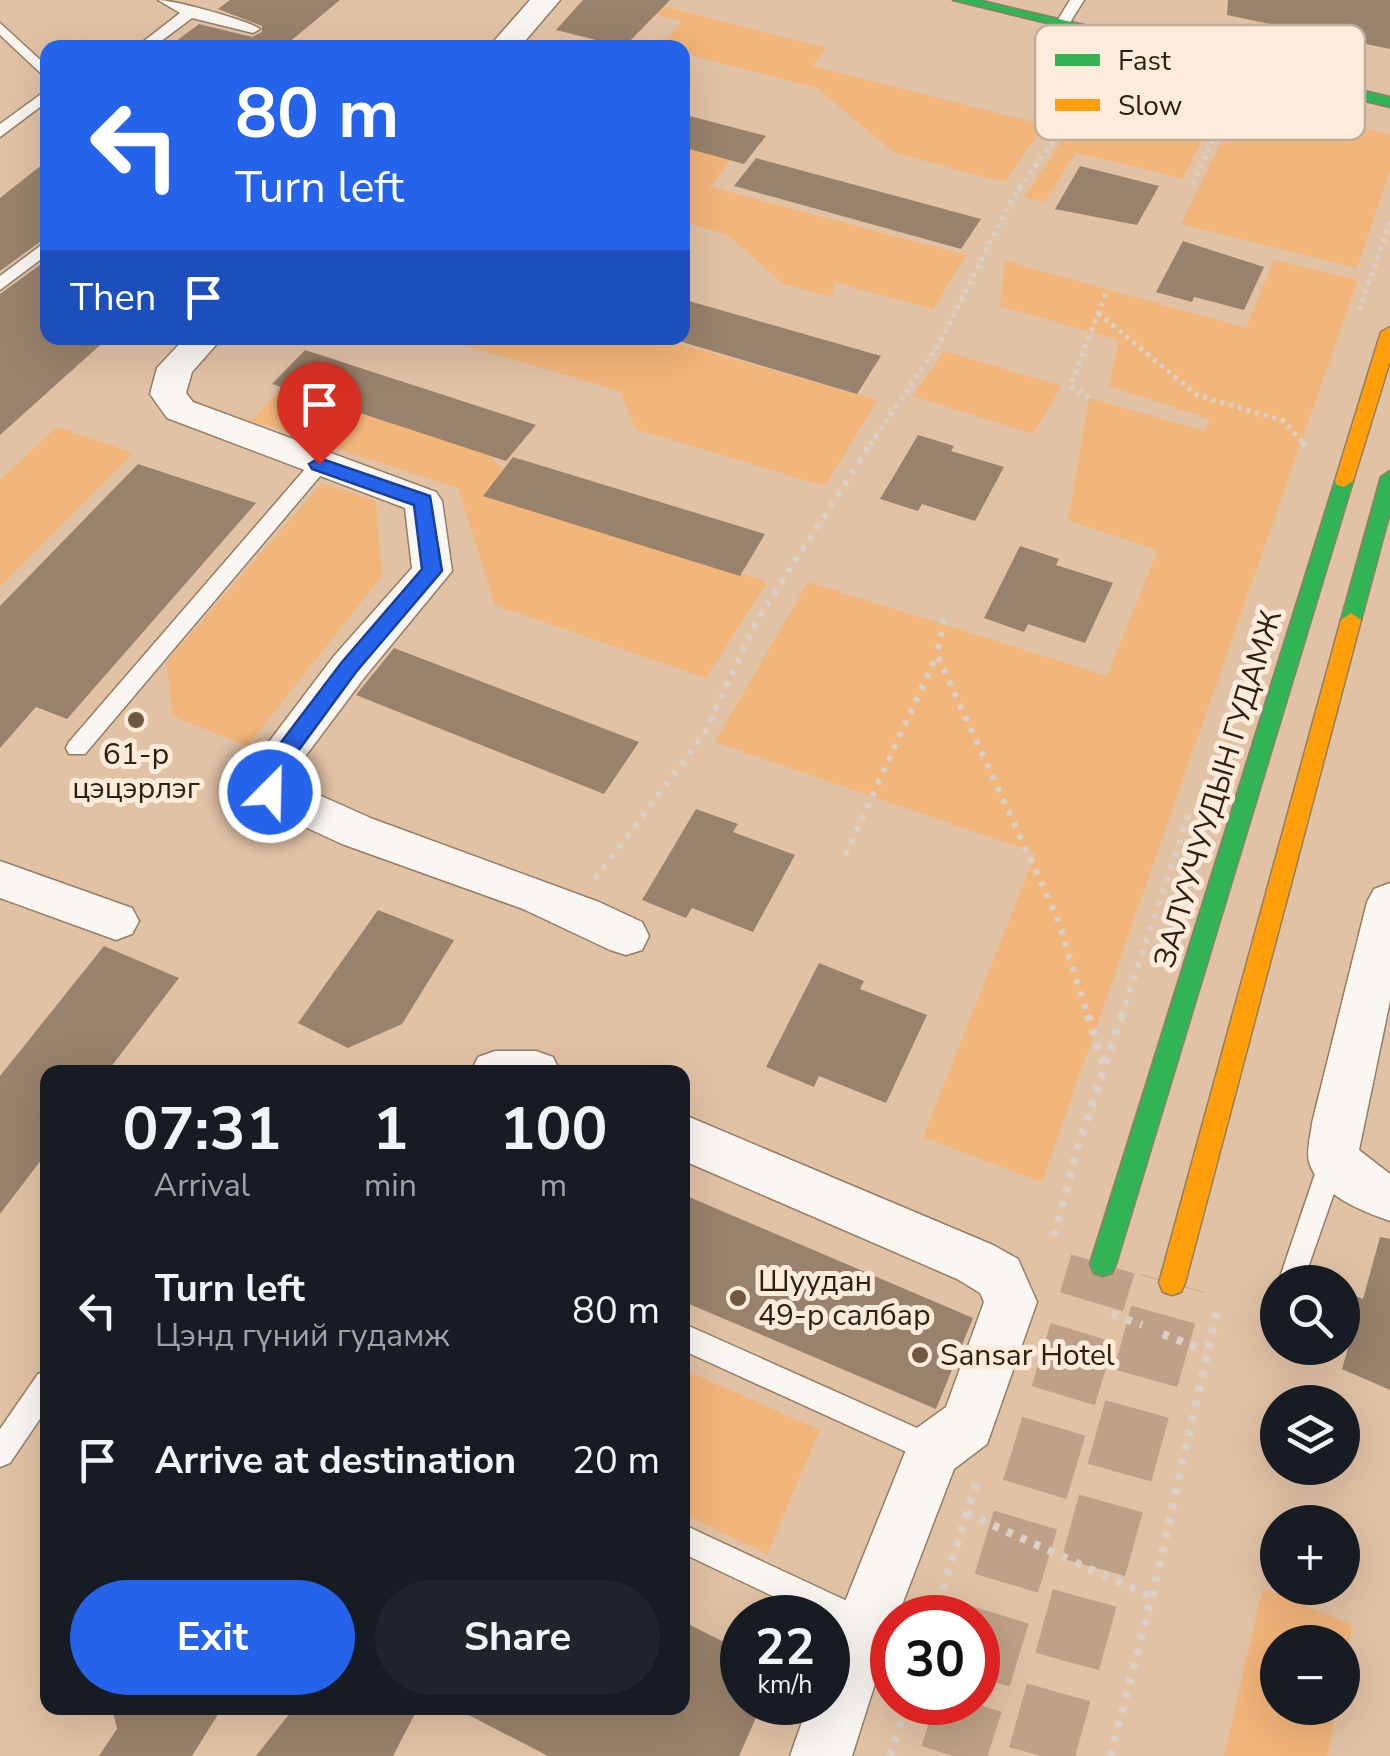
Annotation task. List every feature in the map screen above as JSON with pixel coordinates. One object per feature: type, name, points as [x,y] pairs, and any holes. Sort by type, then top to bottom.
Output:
[{"type":"main road","points":[[960,0],[1057,25]]},
{"type":"main road","points":[[1365,96],[1390,102]]},
{"type":"main road","name":"ЗАЛУУЧУУДЫН ГУДАМЖ","points":[[1104,1264],[1390,332]]},
{"type":"main road","points":[[1172,1282],[1390,477]]},
{"type":"street","points":[[509,40],[546,0]]},
{"type":"street","points":[[197,345],[174,368],[168,394],[180,410],[423,501],[432,571],[349,667],[271,772],[270,792],[418,854],[572,907],[626,936]]},
{"type":"street","points":[[0,879],[116,920]]},
{"type":"street","points":[[1390,902],[1337,1123],[1333,1160],[1366,1188],[1390,1198]]},
{"type":"street","points":[[690,1139],[975,1262],[998,1276],[1011,1302],[967,1425],[934,1450],[865,1624],[821,1756]]},
{"type":"lane","points":[[165,0],[190,13],[252,29]]},
{"type":"lane","points":[[1062,25],[1076,0]]},
{"type":"lane","points":[[153,40],[190,13]]},
{"type":"lane","points":[[0,27],[40,68]]},
{"type":"lane","points":[[0,132],[40,100]]},
{"type":"lane","points":[[0,285],[40,252]]},
{"type":"lane","points":[[78,748],[319,464]]},
{"type":"lane","points":[[1296,1265],[1333,1160]]},
{"type":"lane","points":[[690,1340],[934,1450]]},
{"type":"lane","points":[[0,1453],[40,1395]]},
{"type":"lane","points":[[690,1542],[865,1624]]},
{"type":"path","points":[[572,907],[638,827],[704,734],[756,620],[823,513],[939,344],[1012,198],[1053,140]]},
{"type":"path","points":[[1193,184],[1213,140]]},
{"type":"path","points":[[1090,398],[1070,386],[1107,291]]},
{"type":"path","points":[[1098,313],[1197,395],[1284,422],[1310,451]]},
{"type":"path","points":[[845,854],[937,656],[944,619]]},
{"type":"path","points":[[937,656],[1057,917],[1104,1068]]},
{"type":"path","points":[[1050,1251],[1078,1147]]},
{"type":"path","points":[[1096,1307],[1206,1351],[1152,1597],[1110,1756]]},
{"type":"path","points":[[966,1513],[1152,1597]]},
{"type":"path","points":[[890,1756],[900,1725]]},
{"type":"shaded area","points":[[639,0],[826,48],[812,66],[1035,123],[1035,138],[1005,182],[895,153],[817,88],[690,55],[690,40],[665,40],[683,21],[656,14]]},
{"type":"shaded area","points":[[1365,128],[1390,135],[1390,171],[1357,268],[1181,224],[1223,140],[1365,140]]},
{"type":"shaded area","points":[[690,139],[737,151],[710,187],[966,255],[933,309],[834,282],[833,297],[784,284],[726,234],[690,224]]},
{"type":"shaded area","points":[[1062,140],[1202,140],[1183,178],[1076,153],[1044,202],[1024,197]]},
{"type":"shaded area","points":[[1274,260],[1358,280],[1042,1182],[923,1137],[1036,853],[715,742],[808,582],[1107,676],[1158,550],[1068,520],[1089,398],[1205,431],[1210,419],[1109,386],[1119,340],[1000,306],[1005,261],[1246,328]]},
{"type":"shaded area","points":[[464,345],[684,345],[877,400],[825,486],[636,429],[620,391]]},
{"type":"shaded area","points":[[944,351],[1061,386],[1033,434],[913,396]]},
{"type":"shaded area","points":[[289,381],[481,442],[528,504],[767,582],[706,678],[495,605],[458,488],[252,421]]},
{"type":"shaded area","points":[[57,427],[133,453],[0,586],[0,480]]},
{"type":"shaded area","points":[[322,483],[376,501],[382,576],[247,746],[173,716],[166,662]]},
{"type":"shaded area","points":[[690,1372],[820,1430],[767,1554],[690,1517]]},
{"type":"shaded area","points":[[1260,1601],[1260,1605],[1304,1605],[1352,1625],[1260,1625],[1260,1725],[1333,1725],[1327,1756],[1224,1756]]},
{"type":"building","points":[[230,0],[340,0],[292,40],[178,40],[199,24],[252,37],[262,32],[262,26],[218,9]]},
{"type":"building","points":[[583,0],[670,0],[631,40],[596,40],[556,30]]},
{"type":"building","points":[[1228,0],[1390,0],[1390,49],[1365,44],[1365,25],[1275,25],[1227,15]]},
{"type":"building","points":[[690,116],[766,136],[744,164],[690,149]]},
{"type":"building","points":[[756,158],[981,219],[961,249],[734,186]]},
{"type":"building","points":[[40,166],[40,242],[0,271],[0,198]]},
{"type":"building","points":[[1080,166],[1159,186],[1137,225],[1055,209]]},
{"type":"building","points":[[1183,241],[1264,267],[1244,310],[1156,292]]},
{"type":"building","points":[[40,265],[40,345],[100,345],[0,435],[0,294]]},
{"type":"building","points":[[690,301],[881,356],[857,394],[690,344]]},
{"type":"building","points":[[305,350],[536,425],[506,461],[272,384]]},
{"type":"building","points":[[918,435],[954,446],[951,451],[1004,467],[975,521],[922,504],[918,511],[880,499]]},
{"type":"building","points":[[513,457],[765,534],[740,576],[483,496]]},
{"type":"building","points":[[138,464],[256,503],[67,719],[36,707],[0,748],[0,606]]},
{"type":"building","points":[[1020,546],[1059,559],[1056,565],[1113,583],[1085,643],[1028,624],[1024,632],[984,618]]},
{"type":"building","points":[[394,648],[639,742],[604,794],[356,695]]},
{"type":"building","points":[[696,809],[738,824],[733,832],[795,855],[753,932],[692,908],[686,918],[642,900]]},
{"type":"building","points":[[378,910],[454,940],[402,1024],[348,1048],[298,1023]]},
{"type":"building","points":[[104,946],[179,978],[112,1065],[40,1065],[40,1162],[0,1214],[0,1076]]},
{"type":"building","points":[[819,963],[864,981],[860,989],[927,1015],[886,1103],[819,1076],[814,1087],[766,1067]]},
{"type":"building","points":[[690,1197],[973,1318],[936,1409],[690,1304]]},
{"type":"building","points":[[1380,1237],[1390,1239],[1390,1390],[1342,1369],[1343,1365],[1360,1365],[1360,1298],[1363,1299]]},
{"type":"building","points":[[690,1625],[720,1640],[720,1725],[753,1725],[739,1756],[548,1756],[469,1715],[690,1715]]},
{"type":"building","points":[[114,1715],[218,1715],[192,1756],[99,1756],[117,1729]]},
{"type":"building","points":[[288,1715],[414,1715],[393,1756],[256,1756]]},
{"type":"tunnel","points":[[1000,1604],[1103,1264]]},
{"type":"tunnel","points":[[1041,1756],[1172,1283]]},
{"type":"tunnel","points":[[953,1756],[963,1725]]},
{"type":"traffic: fast","points":[[960,0],[1065,25]]},
{"type":"traffic: fast","points":[[1365,96],[1390,102]]},
{"type":"traffic: fast","points":[[1351,620],[1390,477]]},
{"type":"traffic: fast","points":[[1103,1264],[1344,481]]},
{"type":"traffic: slow","points":[[1344,481],[1390,332]]},
{"type":"traffic: slow","points":[[1172,1283],[1351,620]]},
{"type":"place","name":"61-р цэцэрлэг","points":[[136,720]]},
{"type":"place","name":"Шуудан 49-р салбар","points":[[738,1298]]},
{"type":"place","name":"Sansar Hotel","points":[[920,1355]]},
{"type":"route","points":[[270,792],[271,772],[349,667],[432,571],[423,501],[319,464]]}]
